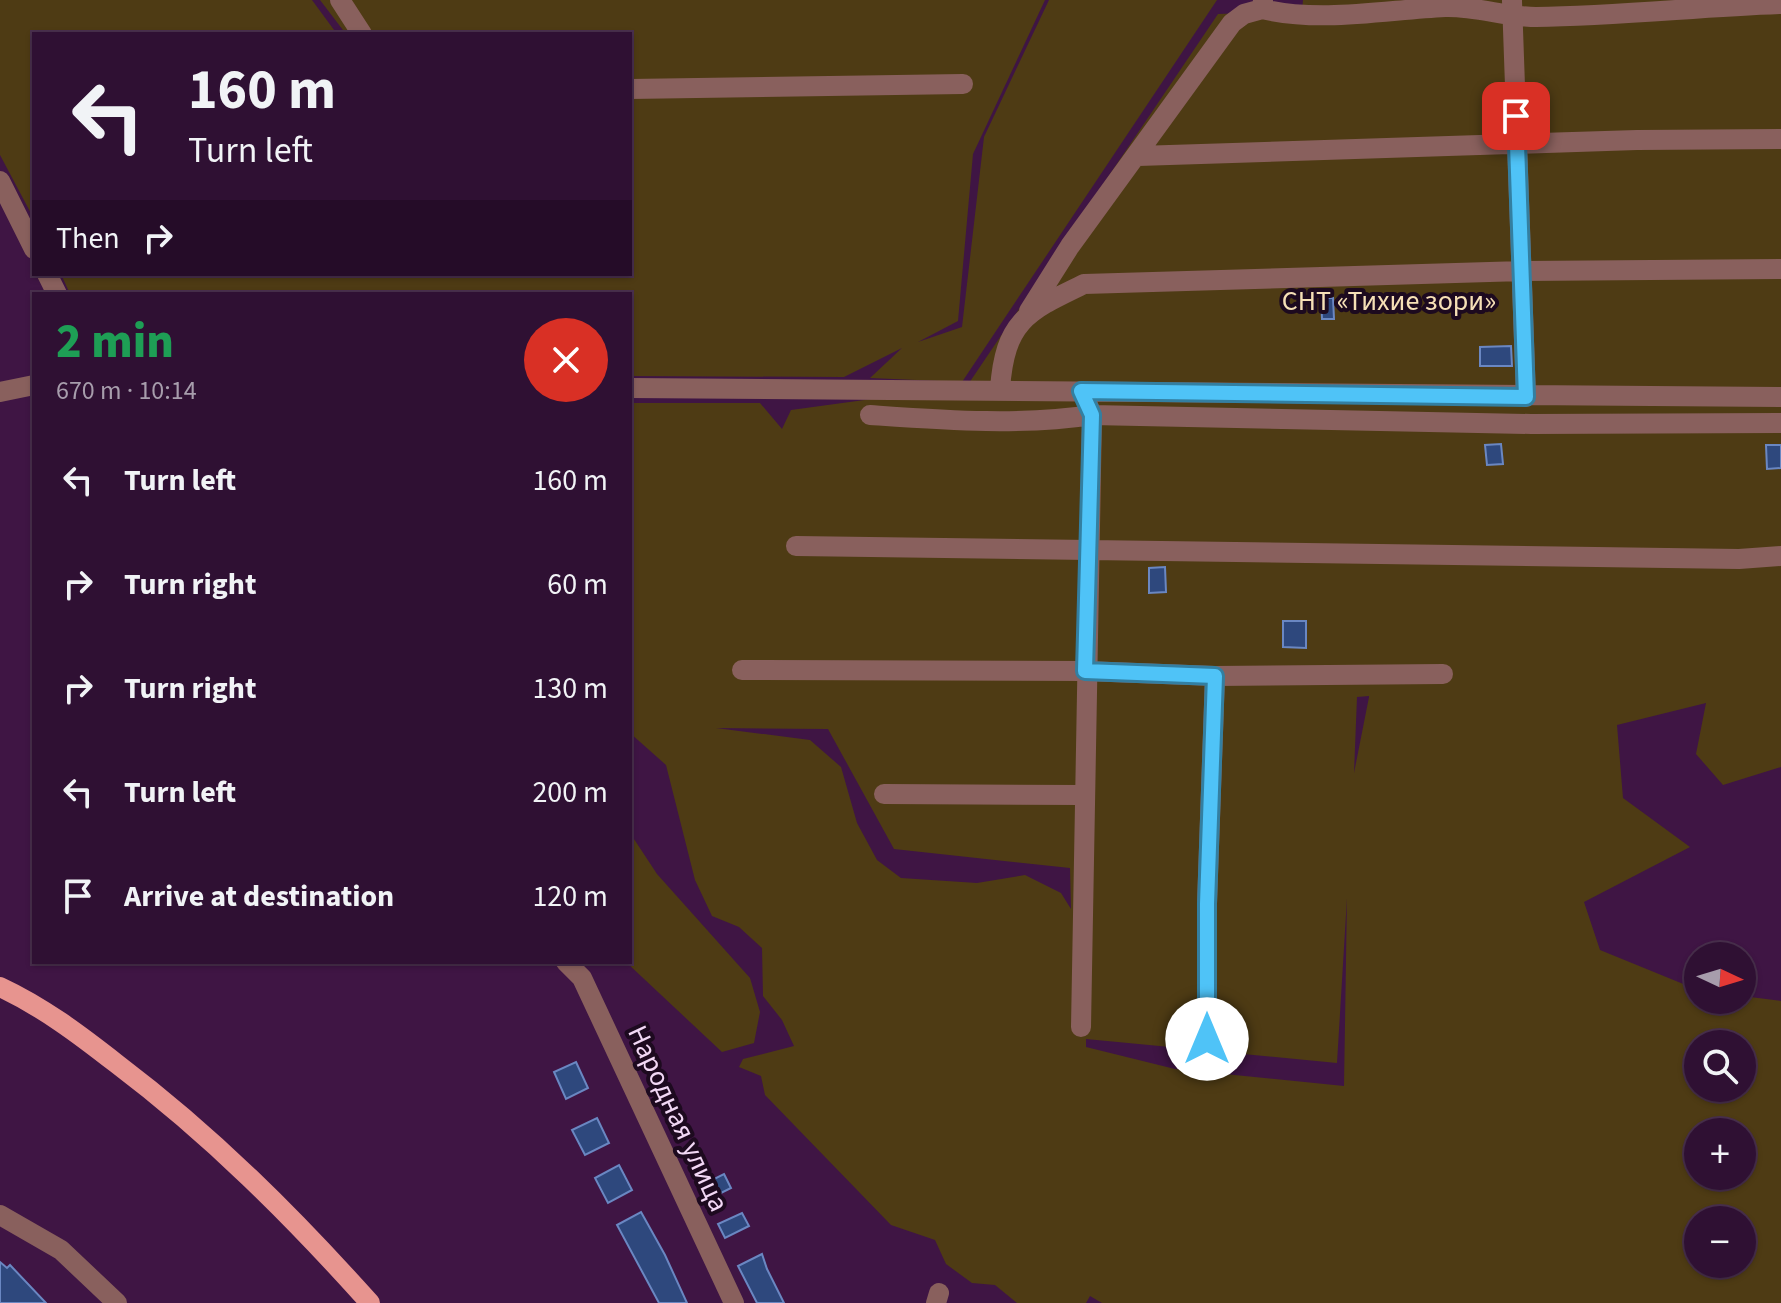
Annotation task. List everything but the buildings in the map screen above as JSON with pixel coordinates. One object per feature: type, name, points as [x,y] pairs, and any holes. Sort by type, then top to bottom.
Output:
[{"type":"main road","points":[[0,987],[67,1026],[226,1153],[302,1227],[370,1303]]},
{"type":"street","points":[[340,0],[361,32]]},
{"type":"street","points":[[1000,389],[1001,367],[1016,329],[1070,246],[1232,23],[1244,14],[1263,5],[1286,15],[1512,7],[1532,17],[1781,4]]},
{"type":"street","points":[[1512,7],[1526,397]]},
{"type":"street","points":[[632,89],[963,84]]},
{"type":"street","points":[[1138,156],[1781,139]]},
{"type":"street","points":[[0,182],[32,245]]},
{"type":"street","points":[[1029,311],[1084,284],[1523,271],[1781,269]]},
{"type":"street","points":[[0,392],[32,385]]},
{"type":"street","points":[[632,388],[1781,397]]},
{"type":"street","points":[[1081,391],[1092,415],[1087,549],[1081,1027]]},
{"type":"street","points":[[870,415],[1049,419],[1092,415],[1531,424],[1781,423]]},
{"type":"street","points":[[796,546],[1739,559],[1781,556]]},
{"type":"street","points":[[742,670],[1085,671],[1215,676],[1443,674]]},
{"type":"street","points":[[1207,1066],[1207,904],[1215,676]]},
{"type":"street","points":[[884,794],[1083,795]]},
{"type":"street","name":"Народная улица","points":[[568,964],[582,978],[734,1303]]},
{"type":"street","points":[[0,1215],[61,1250],[117,1303]]},
{"type":"green space","points":[[0,0],[312,0],[336,32],[32,32],[32,215],[0,155]]},
{"type":"green space","points":[[320,0],[1045,0],[973,154],[958,321],[918,342],[962,327],[984,137],[1049,0],[1217,0],[962,382],[870,378],[902,348],[844,377],[632,376],[632,292],[69,292],[62,276],[632,276],[632,32],[344,32]]},
{"type":"green space","name":"СНТ «Тихие зори»","points":[[1303,0],[1781,0],[1781,767],[1723,785],[1696,754],[1706,703],[1617,725],[1623,798],[1690,847],[1584,902],[1600,950],[1684,984],[1684,1014],[1756,1014],[1756,998],[1781,1001],[1781,1303],[1102,1303],[1090,1296],[1086,1303],[1017,1303],[995,1285],[972,1283],[946,1264],[935,1240],[891,1225],[765,1095],[761,1076],[739,1067],[743,1059],[794,1046],[782,1020],[763,996],[762,948],[739,927],[712,916],[695,880],[666,765],[632,735],[632,403],[760,403],[782,429],[791,410],[967,386],[1218,14],[1302,11]],"holes":[[[1369,696],[1354,773],[1357,697]],[[716,728],[828,729],[894,849],[1070,868],[1071,909],[1061,893],[1025,875],[977,883],[901,878],[877,860],[857,823],[841,767],[810,740]],[[1347,898],[1344,1086],[1175,1069],[1086,1047],[1086,1039],[1337,1063]]]},
{"type":"green space","points":[[632,836],[657,874],[750,978],[760,1012],[754,1043],[722,1052],[628,964],[632,964]]},
{"type":"route","points":[[1207,1039],[1207,904],[1215,676],[1085,671],[1092,415],[1081,397],[1081,391],[1526,397],[1516,116]]}]
